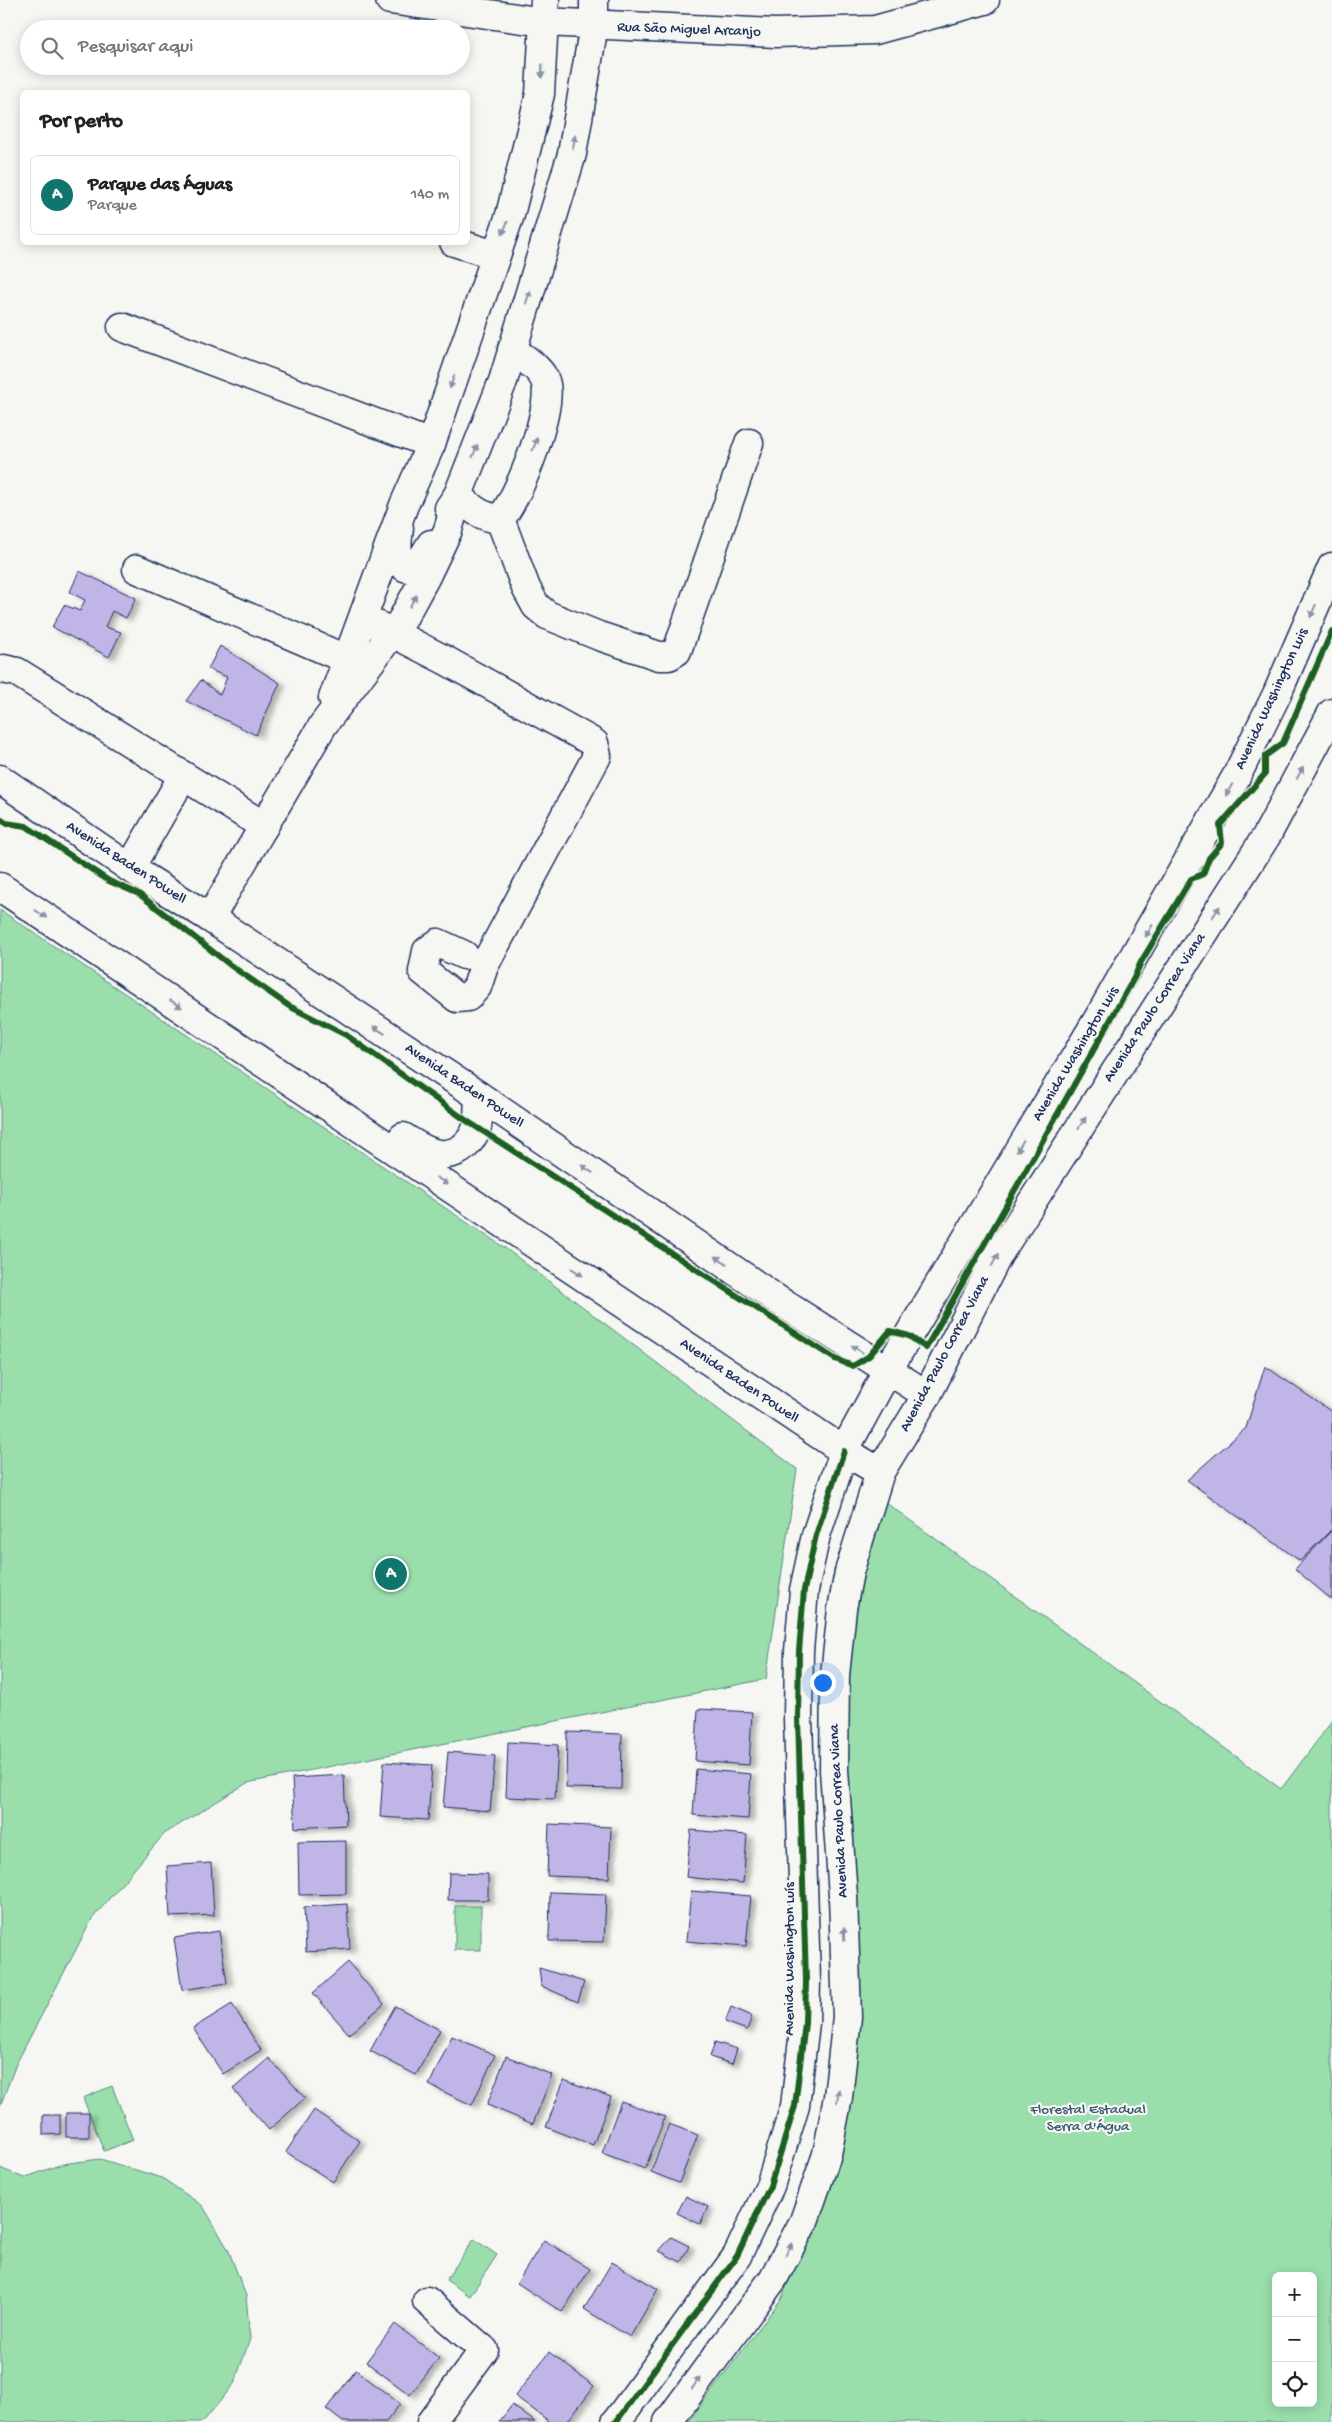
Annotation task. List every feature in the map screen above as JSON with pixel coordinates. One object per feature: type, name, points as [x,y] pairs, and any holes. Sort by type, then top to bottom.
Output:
[{"type":"street","name":"Rua São Miguel Arcanjo","points":[[390,0],[594,13],[775,33],[875,30],[985,0]]},
{"type":"street","points":[[356,664],[362,618],[404,505],[430,444],[510,215],[540,94],[545,11]]},
{"type":"street","points":[[210,918],[323,725],[356,664],[392,633],[402,620],[448,530],[458,495],[503,381],[572,154],[594,13]]},
{"type":"street","points":[[463,245],[495,255]]},
{"type":"street","points":[[122,327],[430,444]]},
{"type":"street","points":[[500,519],[508,510],[518,489],[538,436],[548,400],[546,380],[538,370],[512,350]]},
{"type":"street","points":[[500,519],[526,588],[536,606],[547,615],[599,636],[659,656],[669,656],[677,651],[748,443]]},
{"type":"street","points":[[404,505],[396,546],[400,562],[405,567],[411,569],[421,563],[458,495]]},
{"type":"street","points":[[458,495],[485,518],[500,519]]},
{"type":"street","name":"Avenida Washington Luis","points":[[844,1451],[889,1368],[1103,1011],[1236,777],[1277,694],[1332,566]]},
{"type":"street","points":[[137,569],[356,664]]},
{"type":"street","points":[[362,618],[445,660],[594,743],[597,756],[484,966],[477,987],[468,997],[457,998],[423,971],[427,951],[438,943],[464,956]]},
{"type":"street","points":[[3,670],[17,672],[264,826]]},
{"type":"street","name":"Avenida Paulo Correa Viana","points":[[668,2422],[773,2279],[804,2222],[827,2154],[838,2097],[847,2017],[843,1896],[834,1770],[836,1675],[842,1609],[848,1572],[880,1472],[927,1395],[998,1255],[1266,835],[1332,713]]},
{"type":"street","points":[[130,868],[183,776]]},
{"type":"street","name":"Avenida Baden Powell","points":[[0,779],[130,868],[210,918],[479,1096],[778,1300],[889,1368],[927,1395]]},
{"type":"street","name":"Avenida Baden Powell","points":[[0,887],[844,1451],[880,1472]]},
{"type":"street","points":[[281,1073],[339,1097],[427,1151],[442,1155],[455,1153],[472,1138],[477,1127],[479,1096]]},
{"type":"street","name":"Avenida Washington Luís","points":[[616,2422],[737,2256],[770,2186],[795,2106],[802,2048],[806,1980],[798,1718],[799,1651],[804,1590],[816,1535],[844,1451]]},
{"type":"street","points":[[427,2301],[484,2350],[431,2422]]},
{"type":"green space","points":[[0,910],[505,1248],[797,1469],[766,1679],[247,1783],[164,1834],[92,1919],[16,2064],[0,2106]]},
{"type":"green space","name":"Florestal Estadual Serra d'Água","points":[[882,1500],[1281,1789],[1332,1721],[1332,2422],[688,2422],[782,2298],[831,2171],[844,1749],[851,1627]]},
{"type":"green space","points":[[455,1906],[481,1906],[481,1950],[455,1950]]},
{"type":"green space","points":[[112,2086],[133,2140],[104,2151],[83,2098]]},
{"type":"green space","points":[[100,2159],[162,2178],[203,2206],[228,2249],[246,2296],[250,2339],[234,2384],[203,2422],[0,2422],[0,2168],[24,2178],[62,2164]]},
{"type":"green space","points":[[474,2239],[497,2255],[470,2296],[446,2280]]},
{"type":"building","points":[[79,571],[136,598],[126,618],[112,611],[105,627],[121,632],[109,657],[52,627],[64,605],[80,611],[85,600],[70,592]]},
{"type":"building","points":[[220,646],[280,683],[256,735],[186,701],[201,680],[220,695],[227,677],[208,669]]},
{"type":"building","points":[[1265,1366],[1332,1412],[1332,1529],[1300,1561],[1187,1480],[1246,1428]]},
{"type":"building","points":[[1332,1530],[1332,1600],[1295,1569]]},
{"type":"building","points":[[698,1709],[752,1712],[749,1765],[695,1761]]},
{"type":"building","points":[[567,1732],[622,1734],[621,1789],[566,1788]]},
{"type":"building","points":[[508,1742],[558,1745],[555,1799],[506,1797]]},
{"type":"building","points":[[448,1752],[495,1756],[490,1811],[443,1807]]},
{"type":"building","points":[[384,1762],[432,1765],[428,1820],[380,1817]]},
{"type":"building","points":[[696,1769],[751,1774],[748,1819],[693,1815]]},
{"type":"building","points":[[344,1775],[346,1825],[295,1828],[292,1778]]},
{"type":"building","points":[[549,1824],[611,1827],[609,1878],[547,1876]]},
{"type":"building","points":[[691,1830],[747,1835],[743,1883],[686,1877]]},
{"type":"building","points":[[346,1841],[346,1894],[299,1895],[298,1842]]},
{"type":"building","points":[[211,1863],[214,1915],[170,1917],[167,1866]]},
{"type":"building","points":[[449,1873],[488,1874],[488,1900],[448,1900]]},
{"type":"building","points":[[691,1891],[751,1896],[746,1946],[686,1941]]},
{"type":"building","points":[[550,1892],[606,1894],[604,1942],[549,1941]]},
{"type":"building","points":[[347,1904],[350,1949],[306,1952],[304,1907]]},
{"type":"building","points":[[219,1931],[227,1983],[182,1990],[174,1938]]},
{"type":"building","points":[[348,1962],[384,2004],[349,2034],[313,1993]]},
{"type":"building","points":[[539,1968],[584,1982],[578,2002],[541,1986]]},
{"type":"building","points":[[232,2004],[261,2050],[223,2074],[193,2028]]},
{"type":"building","points":[[395,2006],[440,2030],[416,2075],[370,2051]]},
{"type":"building","points":[[731,2007],[752,2016],[747,2030],[725,2022]]},
{"type":"building","points":[[452,2036],[495,2055],[472,2105],[429,2085]]},
{"type":"building","points":[[715,2042],[737,2049],[732,2064],[710,2057]]},
{"type":"building","points":[[506,2056],[552,2075],[533,2124],[487,2105]]},
{"type":"building","points":[[269,2058],[305,2098],[269,2130],[233,2089]]},
{"type":"building","points":[[564,2080],[611,2097],[593,2145],[546,2127]]},
{"type":"building","points":[[621,2101],[665,2117],[645,2169],[602,2153]]},
{"type":"building","points":[[314,2110],[360,2141],[333,2182],[286,2152]]},
{"type":"building","points":[[66,2113],[89,2113],[89,2137],[66,2137]]},
{"type":"building","points":[[43,2115],[60,2115],[60,2134],[43,2135]]},
{"type":"building","points":[[669,2124],[698,2135],[679,2183],[651,2172]]},
{"type":"building","points":[[686,2196],[708,2207],[700,2224],[677,2213]]},
{"type":"building","points":[[671,2237],[689,2246],[681,2262],[659,2251]]},
{"type":"building","points":[[544,2240],[590,2269],[562,2312],[517,2283]]},
{"type":"building","points":[[612,2262],[658,2289],[630,2337],[584,2309]]},
{"type":"building","points":[[395,2324],[439,2358],[410,2395],[366,2362]]},
{"type":"building","points":[[549,2352],[594,2386],[567,2422],[550,2422],[515,2396]]},
{"type":"building","points":[[356,2370],[400,2404],[386,2422],[343,2422],[326,2409]]},
{"type":"building","points":[[512,2405],[535,2422],[499,2422]]},
{"type":"cycle path","points":[[0,819],[6,823],[26,826],[109,881],[139,894],[230,965],[289,1006],[346,1035],[467,1121],[835,1359],[853,1366],[869,1356],[890,1331],[909,1336],[926,1348],[1134,978],[1141,962],[1191,879],[1203,874],[1209,858],[1222,843],[1220,825],[1265,774],[1265,756],[1283,743],[1332,631]]},
{"type":"cycle path","points":[[616,2422],[737,2256],[770,2186],[795,2106],[805,2023],[806,1981],[798,1718],[799,1651],[804,1590],[816,1535],[844,1451]]},
{"type":"place","name":"Parque das Águas","points":[[391,1574]]}]
